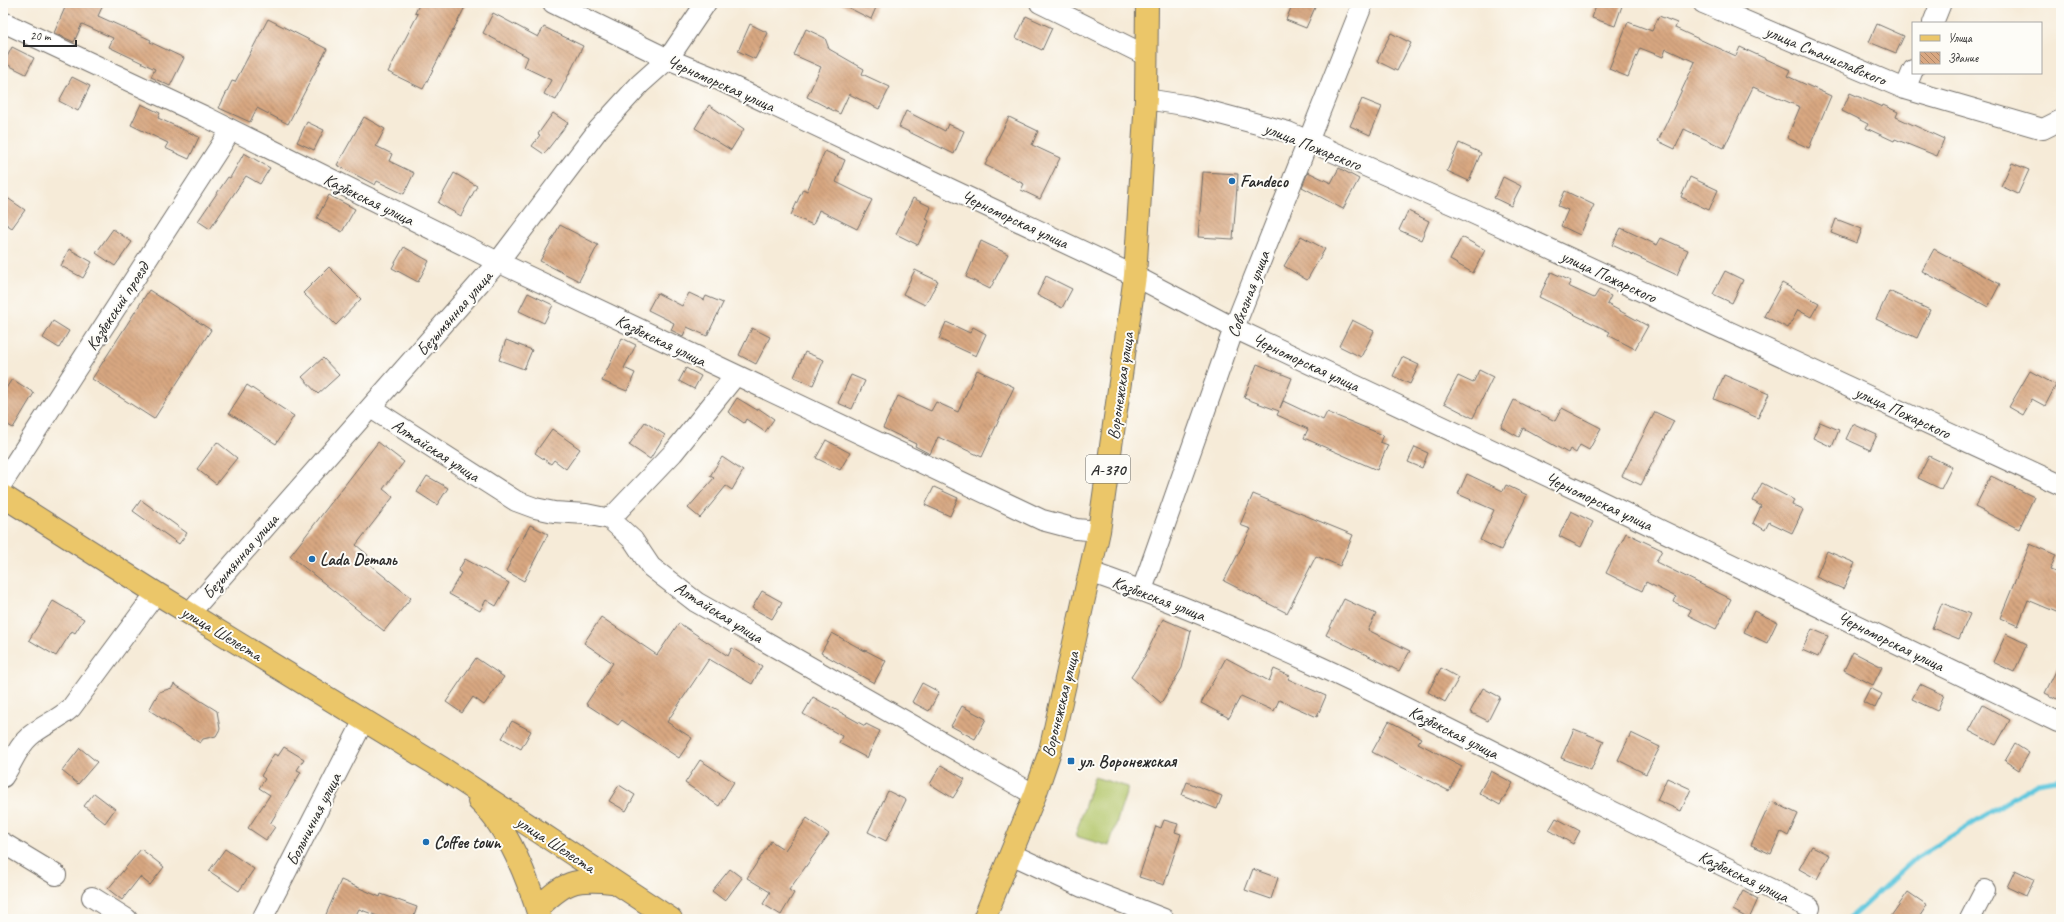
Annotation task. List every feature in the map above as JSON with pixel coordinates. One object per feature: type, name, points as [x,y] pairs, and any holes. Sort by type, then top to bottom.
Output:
[{"type":"main road","name":"Воронежская улица","points":[[984,919],[1035,795],[1050,751],[1099,531],[1136,276],[1148,56],[1147,3]]},
{"type":"main road","name":"улица Шелеста","points":[[3,496],[156,593],[442,768],[671,919]]},
{"type":"main road","name":"улица Шелеста","points":[[442,768],[481,803],[497,823],[523,874],[538,914]]},
{"type":"main road","points":[[538,914],[558,890],[573,882],[590,880],[614,882]]},
{"type":"street","name":"Черноморская улица","points":[[553,3],[668,59],[731,86],[1136,276],[1234,328],[1603,502],[2058,722]]},
{"type":"street","name":"Безымянная улица","points":[[190,613],[498,262],[598,130],[640,84],[668,59],[706,3]]},
{"type":"street","points":[[1040,3],[1148,56]]},
{"type":"street","name":"Совхозная улица","points":[[1142,590],[1234,328],[1363,3]]},
{"type":"street","name":"улица Станиславского","points":[[1703,3],[1905,89],[2043,129],[2061,120]]},
{"type":"street","points":[[1933,22],[1941,3]]},
{"type":"street","name":"Казбекская улица","points":[[3,22],[231,130],[498,262],[1042,520],[1076,528],[1099,531]]},
{"type":"street","points":[[1905,89],[1912,72]]},
{"type":"street","name":"улица Пожарского","points":[[1146,99],[1190,106],[1288,132],[1472,213],[2061,485]]},
{"type":"street","name":"Казбекский проезд","points":[[3,482],[231,130]]},
{"type":"street","points":[[610,520],[673,453],[736,376]]},
{"type":"street","name":"Алтайская улица","points":[[371,408],[516,501],[548,510],[586,514],[610,520],[633,540],[651,567],[696,602],[1035,795]]},
{"type":"street","name":"Казбекская улица","points":[[1090,572],[1142,590],[1314,662],[1658,835],[1810,908]]},
{"type":"street","points":[[3,777],[9,768],[16,751],[30,736],[60,718],[71,708],[156,593]]},
{"type":"street","name":"Больничная улица","points":[[262,919],[364,720]]},
{"type":"street","points":[[3,843],[56,876]]},
{"type":"street","points":[[1011,854],[1082,887],[1164,919]]},
{"type":"street","points":[[1970,919],[1985,890]]},
{"type":"street","points":[[92,897],[127,919]]},
{"type":"green space","points":[[1094,777],[1128,787],[1109,846],[1075,836]]},
{"type":"building","points":[[67,3],[104,3],[98,16],[151,40],[150,42],[184,58],[170,86],[151,77],[155,69],[109,47],[113,38],[82,24],[74,42],[54,33]]},
{"type":"building","points":[[420,3],[467,3],[423,89],[388,72],[418,14],[415,13]]},
{"type":"building","points":[[839,3],[878,3],[871,19]]},
{"type":"building","points":[[1293,3],[1317,3],[1306,28],[1286,20]]},
{"type":"building","points":[[1597,3],[1623,3],[1615,26],[1592,18]]},
{"type":"building","points":[[493,13],[538,37],[544,27],[583,46],[556,100],[544,94],[551,80],[524,67],[528,57],[483,33]]},
{"type":"building","points":[[1026,16],[1052,28],[1042,50],[1016,38]]},
{"type":"building","points":[[1659,16],[1677,23],[1675,28],[1736,56],[1740,47],[1790,70],[1787,76],[1831,96],[1809,148],[1787,138],[1800,107],[1753,87],[1724,148],[1684,129],[1675,149],[1658,141],[1695,62],[1666,49],[1663,57],[1640,48],[1628,77],[1609,69],[1628,22],[1652,31]]},
{"type":"building","points":[[268,19],[327,49],[288,124],[257,108],[250,122],[219,108],[232,81],[235,82]]},
{"type":"building","points":[[750,24],[768,33],[755,59],[738,51]]},
{"type":"building","points":[[1877,24],[1904,36],[1896,53],[1869,42]]},
{"type":"building","points":[[806,29],[825,38],[829,49],[864,69],[862,74],[890,87],[879,109],[849,94],[840,114],[807,97],[821,67],[794,55]]},
{"type":"building","points":[[1391,33],[1411,43],[1397,71],[1377,61]]},
{"type":"building","points":[[12,47],[34,58],[26,74],[4,63]]},
{"type":"building","points":[[72,77],[90,86],[78,111],[59,101]]},
{"type":"building","points":[[1850,93],[1882,107],[1883,105],[1898,112],[1896,117],[1944,139],[1937,156],[1895,139],[1894,141],[1866,128],[1868,124],[1842,111]]},
{"type":"building","points":[[1362,99],[1382,107],[1370,135],[1350,126]]},
{"type":"building","points":[[141,104],[160,113],[158,118],[199,137],[189,159],[165,148],[168,143],[131,125]]},
{"type":"building","points":[[709,105],[744,129],[731,150],[695,128]]},
{"type":"building","points":[[906,111],[945,131],[948,124],[964,131],[954,154],[899,127]]},
{"type":"building","points":[[553,113],[568,123],[544,154],[532,146],[540,135],[538,134]]},
{"type":"building","points":[[364,117],[385,129],[376,146],[392,154],[389,161],[414,173],[404,194],[377,181],[375,185],[337,165]]},
{"type":"building","points":[[1009,117],[1038,131],[1032,145],[1060,158],[1040,199],[1021,190],[1024,184],[985,165]]},
{"type":"building","points":[[307,122],[324,130],[314,150],[297,142]]},
{"type":"building","points":[[1459,143],[1481,153],[1469,181],[1447,171]]},
{"type":"building","points":[[825,151],[845,160],[836,182],[872,200],[857,229],[819,210],[813,225],[791,215],[803,189],[807,191]]},
{"type":"building","points":[[244,153],[270,168],[260,184],[246,176],[210,229],[198,221],[228,177],[230,178]]},
{"type":"building","points":[[2012,163],[2029,170],[2018,194],[2001,186]]},
{"type":"building","points":[[1339,168],[1359,179],[1343,209],[1302,187],[1308,172],[1331,183]]},
{"type":"building","points":[[1203,172],[1238,174],[1233,239],[1198,237]]},
{"type":"building","points":[[454,173],[477,186],[461,216],[438,203]]},
{"type":"building","points":[[1503,177],[1521,186],[1511,206],[1494,198]]},
{"type":"building","points":[[1690,177],[1718,190],[1709,210],[1681,197]]},
{"type":"building","points":[[1565,191],[1594,205],[1580,235],[1561,226],[1568,210],[1558,206]]},
{"type":"building","points":[[3,195],[25,210],[12,228],[3,222]]},
{"type":"building","points":[[329,195],[355,209],[342,232],[317,218]]},
{"type":"building","points":[[913,198],[931,207],[926,219],[929,221],[918,245],[896,234]]},
{"type":"building","points":[[1408,211],[1429,221],[1421,240],[1399,230]]},
{"type":"building","points":[[1836,219],[1862,229],[1857,243],[1831,233]]},
{"type":"building","points":[[560,225],[598,245],[579,281],[540,261]]},
{"type":"building","points":[[1621,228],[1657,245],[1661,238],[1688,250],[1677,275],[1612,245]]},
{"type":"building","points":[[113,229],[132,242],[115,266],[96,253]]},
{"type":"building","points":[[1301,236],[1325,249],[1307,280],[1284,266]]},
{"type":"building","points":[[1462,237],[1485,250],[1473,273],[1450,260]]},
{"type":"building","points":[[981,241],[1008,254],[990,289],[966,277]]},
{"type":"building","points":[[404,247],[429,261],[418,282],[392,268]]},
{"type":"building","points":[[69,249],[92,262],[83,278],[61,266]]},
{"type":"building","points":[[1934,249],[2000,284],[1988,307],[1922,271]]},
{"type":"building","points":[[329,267],[361,299],[336,325],[303,293]]},
{"type":"building","points":[[915,270],[938,281],[925,305],[903,294]]},
{"type":"building","points":[[1725,271],[1743,280],[1732,303],[1713,294]]},
{"type":"building","points":[[1551,272],[1571,281],[1568,286],[1594,298],[1599,290],[1611,296],[1607,304],[1648,326],[1635,349],[1608,335],[1610,332],[1539,297]]},
{"type":"building","points":[[1046,276],[1072,289],[1062,308],[1037,295]]},
{"type":"building","points":[[1782,283],[1819,303],[1811,317],[1798,310],[1788,328],[1764,316]]},
{"type":"building","points":[[149,290],[211,330],[154,419],[92,379]]},
{"type":"building","points":[[1889,291],[1930,310],[1917,338],[1876,319]]},
{"type":"building","points":[[528,293],[553,305],[544,323],[519,311]]},
{"type":"building","points":[[657,293],[682,306],[689,293],[704,300],[706,296],[723,303],[707,336],[687,327],[683,336],[671,330],[674,323],[648,310]]},
{"type":"building","points":[[1352,320],[1374,331],[1361,357],[1339,346]]},
{"type":"building","points":[[53,321],[69,331],[59,348],[43,338]]},
{"type":"building","points":[[946,322],[970,333],[973,327],[986,334],[976,356],[939,339]]},
{"type":"building","points":[[752,328],[770,337],[756,364],[739,355]]},
{"type":"building","points":[[622,338],[636,345],[624,368],[635,373],[627,391],[602,381]]},
{"type":"building","points":[[506,340],[532,350],[524,369],[499,360]]},
{"type":"building","points":[[805,352],[824,360],[813,385],[794,377]]},
{"type":"building","points":[[1402,357],[1419,365],[1410,384],[1393,376]]},
{"type":"building","points":[[323,358],[339,375],[318,394],[302,377]]},
{"type":"building","points":[[1257,364],[1292,378],[1280,408],[1283,401],[1323,420],[1327,412],[1383,435],[1380,442],[1388,445],[1377,470],[1304,438],[1308,429],[1277,415],[1279,411],[1244,398]]},
{"type":"building","points":[[686,368],[701,376],[694,389],[679,381]]},
{"type":"building","points":[[977,370],[1014,387],[982,457],[938,437],[930,454],[915,446],[916,444],[883,428],[898,396],[931,411],[936,402],[958,412]]},
{"type":"building","points":[[1479,370],[1493,377],[1473,418],[1444,403],[1458,376],[1473,383]]},
{"type":"building","points":[[2030,371],[2056,385],[2045,406],[2032,399],[2023,415],[2009,407]]},
{"type":"building","points":[[851,375],[865,381],[852,409],[838,403]]},
{"type":"building","points":[[1724,375],[1769,394],[1758,418],[1714,399]]},
{"type":"building","points":[[12,379],[34,393],[13,428],[3,422],[3,393]]},
{"type":"building","points":[[247,385],[294,416],[276,444],[229,413]]},
{"type":"building","points":[[737,398],[757,410],[758,408],[774,419],[765,432],[746,419],[744,423],[728,412]]},
{"type":"building","points":[[1514,400],[1555,421],[1562,408],[1601,428],[1589,450],[1580,445],[1576,453],[1570,449],[1568,453],[1523,428],[1519,437],[1501,427]]},
{"type":"building","points":[[1655,412],[1674,421],[1641,485],[1622,476]]},
{"type":"building","points":[[645,422],[665,435],[650,459],[629,445]]},
{"type":"building","points":[[1820,422],[1839,430],[1832,447],[1813,438]]},
{"type":"building","points":[[1853,424],[1877,435],[1870,450],[1846,439]]},
{"type":"building","points":[[552,429],[580,449],[566,469],[554,460],[551,464],[535,453]]},
{"type":"building","points":[[826,440],[850,453],[840,470],[816,458]]},
{"type":"building","points":[[217,442],[237,458],[216,484],[197,469]]},
{"type":"building","points":[[378,442],[404,462],[383,489],[393,497],[356,545],[368,555],[364,560],[411,598],[384,631],[290,556]]},
{"type":"building","points":[[1415,447],[1428,453],[1422,468],[1408,462]]},
{"type":"building","points":[[1929,456],[1952,467],[1941,489],[1918,478]]},
{"type":"building","points":[[722,457],[743,471],[732,490],[726,486],[700,518],[688,508],[714,478],[710,476]]},
{"type":"building","points":[[1467,474],[1503,491],[1506,485],[1527,495],[1501,550],[1480,540],[1494,510],[1458,494]]},
{"type":"building","points":[[427,476],[448,488],[437,505],[417,492]]},
{"type":"building","points":[[1991,476],[2034,497],[2019,529],[1975,507]]},
{"type":"building","points":[[1762,483],[1794,500],[1792,505],[1803,510],[1792,533],[1769,522],[1765,530],[1753,523],[1761,506],[1753,501]]},
{"type":"building","points":[[934,487],[958,498],[950,516],[925,505]]},
{"type":"building","points":[[1253,494],[1353,535],[1340,566],[1316,556],[1287,613],[1224,581],[1251,529],[1240,525]]},
{"type":"building","points":[[141,500],[187,533],[179,544],[133,511]]},
{"type":"building","points":[[1571,511],[1593,522],[1581,547],[1559,536]]},
{"type":"building","points":[[530,525],[548,534],[524,581],[506,571]]},
{"type":"building","points":[[1626,533],[1662,550],[1656,562],[1731,599],[1716,629],[1688,615],[1691,610],[1674,602],[1676,597],[1646,582],[1642,591],[1606,573]]},
{"type":"building","points":[[2030,544],[2056,555],[2050,570],[2061,574],[2061,614],[2028,600],[2018,626],[2000,618]]},
{"type":"building","points":[[1827,551],[1855,563],[1843,589],[1816,577]]},
{"type":"building","points":[[465,559],[509,583],[496,606],[486,600],[480,611],[449,594],[461,573],[458,571]]},
{"type":"building","points":[[762,591],[782,602],[772,619],[752,608]]},
{"type":"building","points":[[1344,599],[1376,614],[1368,630],[1410,651],[1399,671],[1326,635]]},
{"type":"building","points":[[53,601],[84,619],[75,633],[72,631],[56,656],[29,640]]},
{"type":"building","points":[[1942,603],[1970,614],[1959,639],[1932,628]]},
{"type":"building","points":[[1754,611],[1777,622],[1767,643],[1744,632]]},
{"type":"building","points":[[601,617],[657,655],[679,623],[728,656],[732,648],[762,666],[752,684],[709,659],[667,722],[692,738],[679,758],[622,720],[618,725],[586,704],[613,663],[584,643]]},
{"type":"building","points":[[1163,619],[1191,631],[1182,668],[1161,703],[1131,677],[1145,656]]},
{"type":"building","points":[[1812,629],[1828,636],[1818,657],[1802,650]]},
{"type":"building","points":[[832,633],[886,661],[874,683],[821,653]]},
{"type":"building","points":[[2006,634],[2027,644],[2014,672],[1993,662]]},
{"type":"building","points":[[1853,652],[1882,667],[1873,685],[1844,670]]},
{"type":"building","points":[[476,658],[504,677],[484,705],[473,697],[462,713],[446,702]]},
{"type":"building","points":[[1226,658],[1269,681],[1274,669],[1290,676],[1288,679],[1326,696],[1317,717],[1279,700],[1274,711],[1241,696],[1229,718],[1201,703]]},
{"type":"building","points":[[2061,661],[2061,691],[2057,699],[2045,693]]},
{"type":"building","points":[[1441,668],[1459,678],[1445,702],[1428,692]]},
{"type":"building","points":[[922,683],[939,692],[929,711],[912,702]]},
{"type":"building","points":[[174,684],[217,711],[220,729],[216,736],[203,739],[200,743],[149,710],[159,692],[172,688]]},
{"type":"building","points":[[1920,684],[1944,695],[1937,711],[1912,699]]},
{"type":"building","points":[[1483,688],[1500,697],[1488,721],[1470,712]]},
{"type":"building","points":[[1870,688],[1882,694],[1875,708],[1863,702]]},
{"type":"building","points":[[813,697],[865,726],[866,724],[880,731],[867,758],[839,743],[842,736],[803,714]]},
{"type":"building","points":[[1983,705],[2010,720],[1996,745],[1969,731]]},
{"type":"building","points":[[962,706],[986,719],[975,739],[951,726]]},
{"type":"building","points":[[512,721],[531,731],[521,749],[502,738]]},
{"type":"building","points":[[1389,721],[1421,738],[1418,743],[1462,766],[1449,791],[1372,752]]},
{"type":"building","points":[[1574,729],[1604,741],[1591,770],[1561,758]]},
{"type":"building","points":[[1631,733],[1660,747],[1646,774],[1618,760]]},
{"type":"building","points":[[2015,744],[2029,753],[2019,770],[2005,761]]},
{"type":"building","points":[[284,747],[304,759],[297,770],[301,772],[270,824],[275,827],[266,840],[248,828],[270,795],[259,788],[265,779],[261,776],[274,754],[278,756]]},
{"type":"building","points":[[80,748],[97,762],[78,784],[62,771]]},
{"type":"building","points":[[700,760],[734,782],[719,806],[685,783]]},
{"type":"building","points":[[941,765],[965,779],[953,798],[930,784]]},
{"type":"building","points":[[1491,771],[1513,783],[1500,805],[1479,793]]},
{"type":"building","points":[[1667,778],[1691,789],[1681,811],[1657,800]]},
{"type":"building","points":[[1187,782],[1222,796],[1217,809],[1182,795]]},
{"type":"building","points":[[619,785],[635,795],[626,811],[609,801]]},
{"type":"building","points":[[888,791],[906,800],[886,841],[868,832]]},
{"type":"building","points":[[94,793],[115,809],[105,823],[84,806]]},
{"type":"building","points":[[1771,801],[1798,814],[1788,836],[1781,832],[1771,854],[1751,845]]},
{"type":"building","points":[[807,818],[829,834],[789,890],[794,893],[781,915],[763,904],[770,892],[747,878],[771,841],[785,850]]},
{"type":"building","points":[[1556,818],[1580,831],[1573,844],[1549,830]]},
{"type":"building","points":[[1164,820],[1178,824],[1175,832],[1181,834],[1164,885],[1139,877],[1156,826],[1161,828]]},
{"type":"building","points":[[1812,846],[1830,855],[1817,879],[1799,869]]},
{"type":"building","points":[[141,849],[164,867],[150,885],[140,877],[122,900],[108,889]]},
{"type":"building","points":[[225,849],[254,869],[239,891],[209,871]]},
{"type":"building","points":[[730,869],[742,878],[725,901],[712,891]]},
{"type":"building","points":[[1253,869],[1278,878],[1271,899],[1245,890]]},
{"type":"building","points":[[2015,870],[2034,879],[2026,896],[2007,887]]},
{"type":"building","points":[[341,880],[380,897],[381,894],[417,907],[413,919],[385,919],[359,909],[354,919],[324,919]]},
{"type":"building","points":[[1743,891],[1758,899],[1749,919],[1733,910]]},
{"type":"building","points":[[1908,892],[1927,905],[1918,919],[1889,919]]},
{"type":"waterway","points":[[1849,919],[1916,858],[2037,783],[2061,779]]},
{"type":"place","name":"Fandeco","points":[[1232,181]]},
{"type":"place","name":"Lada Dеталь","points":[[312,559]]},
{"type":"place","name":"ул. Воронежская","points":[[1071,761]]},
{"type":"place","name":"Coffee town","points":[[426,842]]}]
